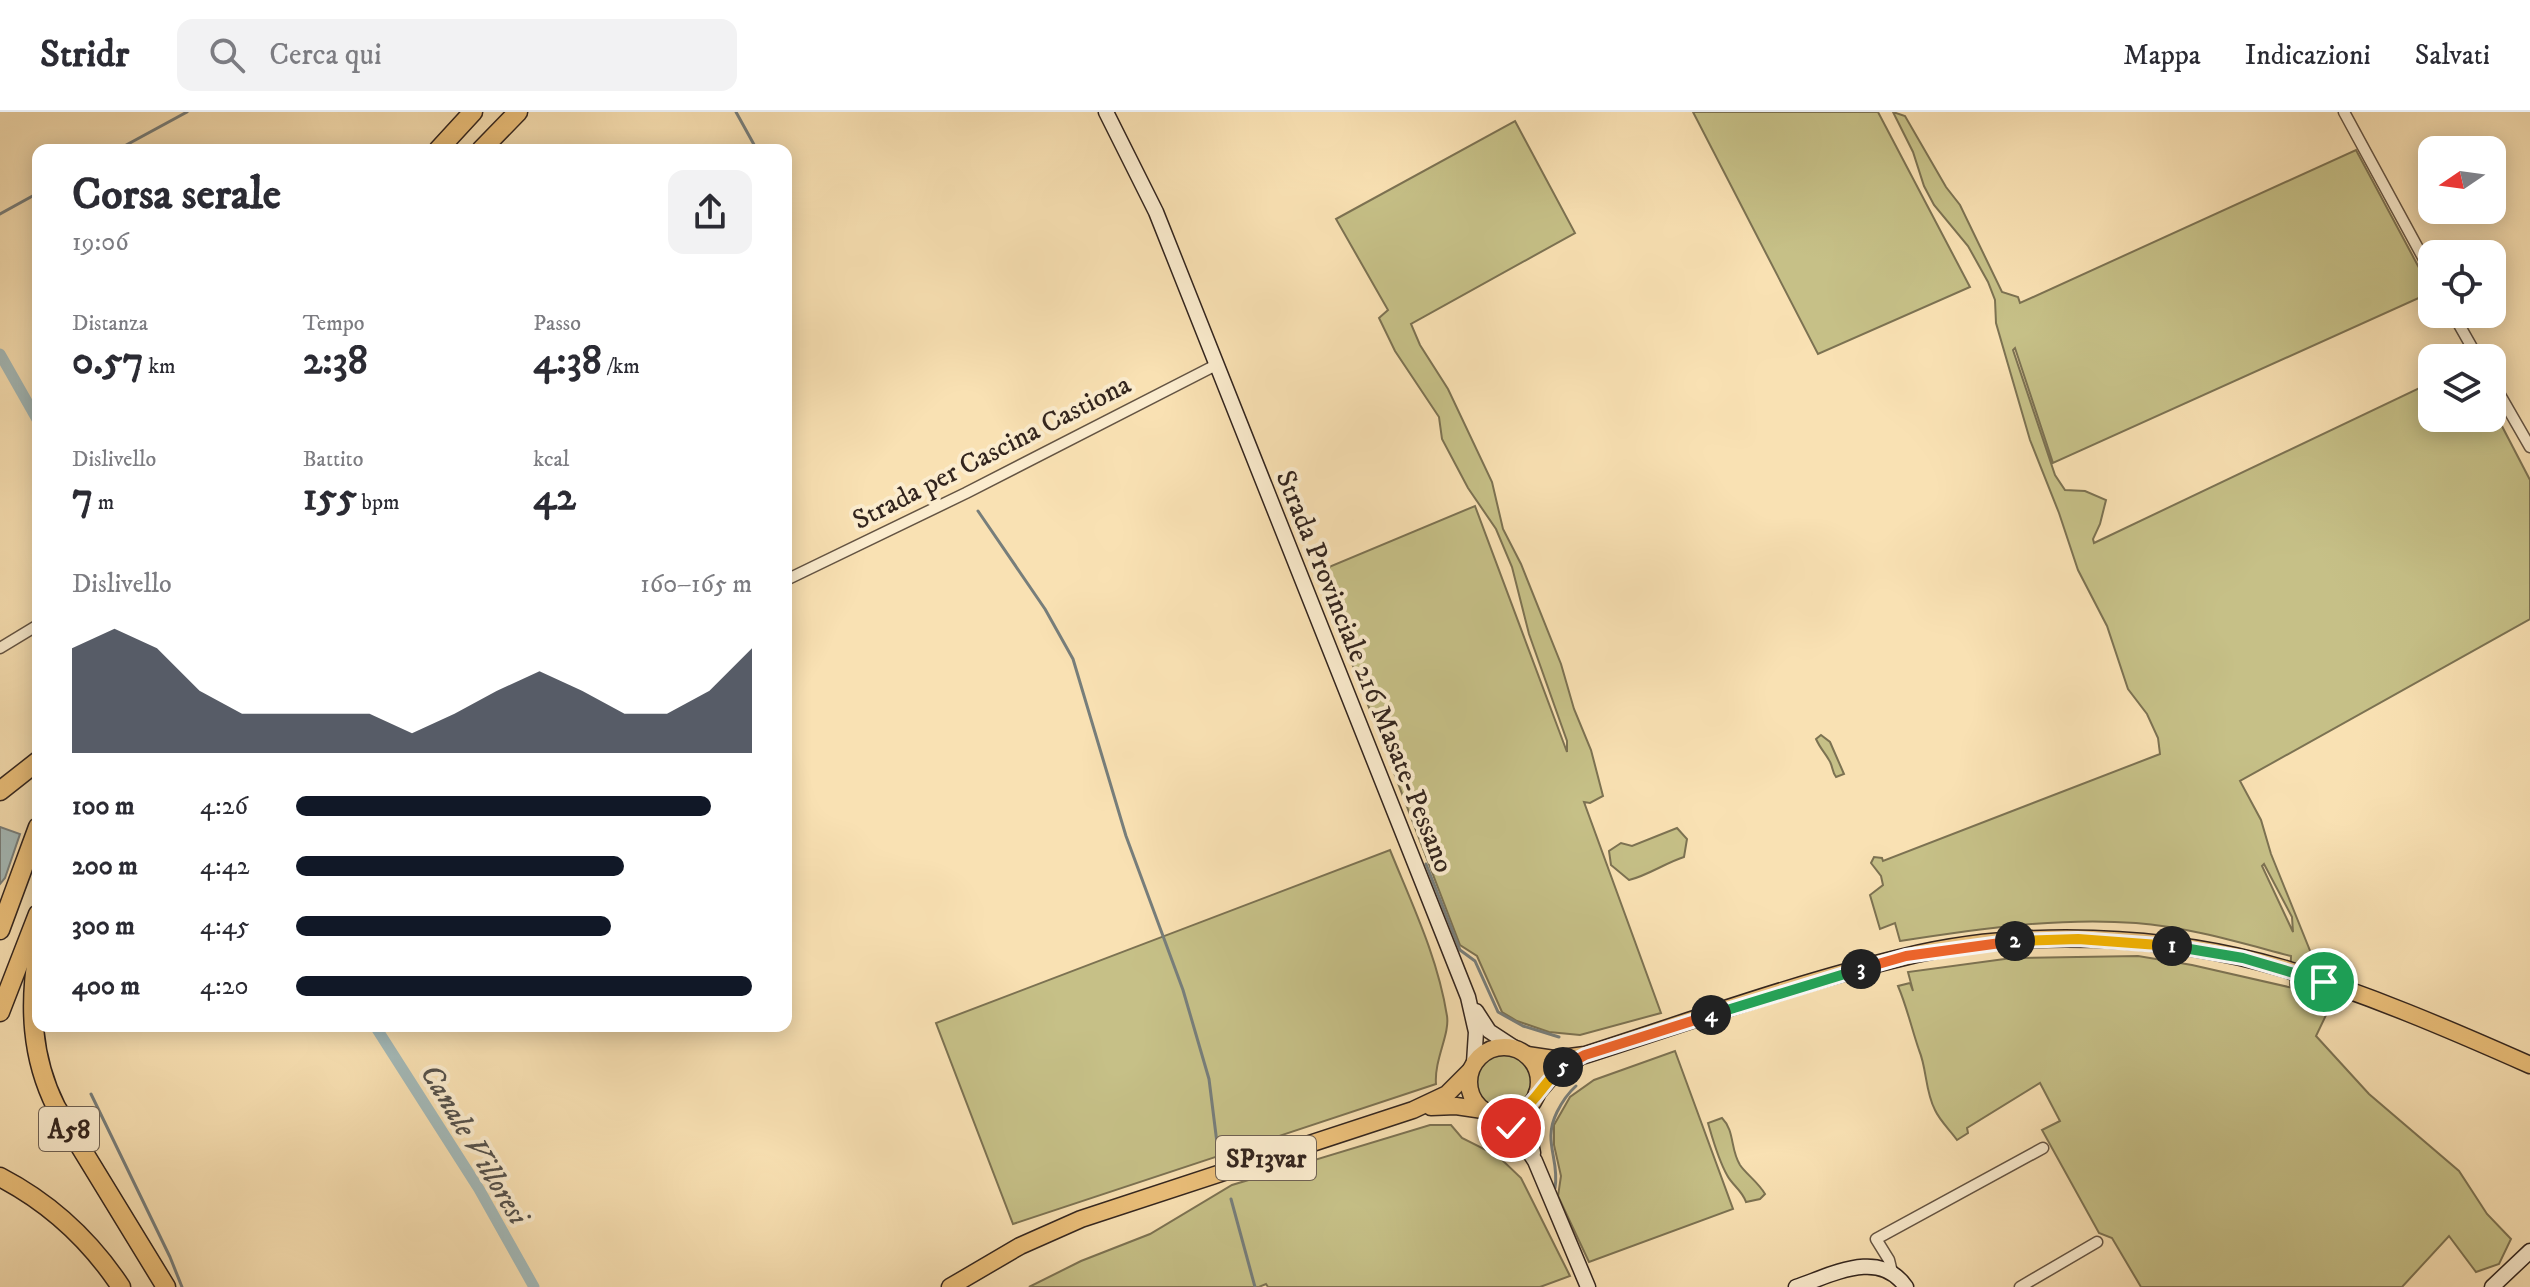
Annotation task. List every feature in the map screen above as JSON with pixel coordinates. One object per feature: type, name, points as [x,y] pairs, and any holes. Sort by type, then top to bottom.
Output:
[{"type":"highway","points":[[444,144],[473,112]]},
{"type":"highway","points":[[487,144],[518,112]]},
{"type":"highway","points":[[0,791],[32,766]]},
{"type":"highway","points":[[0,930],[32,843]]},
{"type":"highway","points":[[0,1012],[32,929]]},
{"type":"highway","name":"A58","points":[[34,1032],[44,1081],[56,1107],[166,1287]]},
{"type":"highway","name":"A58","points":[[0,1177],[24,1189],[64,1220],[99,1256],[121,1287]]},
{"type":"main road","name":"Strada Provinciale 216 Masate-Pessano","points":[[1106,112],[1144,185],[1468,997]]},
{"type":"main road","name":"SP13var","points":[[950,1287],[1020,1246],[1081,1219],[1413,1110],[1447,1094],[1481,1054],[1493,1048],[1554,1059],[1585,1055],[1906,956],[2010,941],[2068,938],[2178,947],[2282,968],[2416,1015],[2530,1065]]},
{"type":"main road","points":[[1468,997],[1489,1031],[1521,1052],[1538,1072],[1528,1126],[1535,1161]]},
{"type":"main road","points":[[1468,997],[1476,1032],[1470,1093],[1488,1113],[1515,1131],[1535,1161],[1588,1287]]},
{"type":"main road","name":"SP13var","points":[[1413,1110],[1450,1105],[1513,1116],[1533,1100],[1555,1072],[1585,1055]]},
{"type":"main road","points":[[2492,1287],[2530,1251]]},
{"type":"main road","points":[[1796,1287],[1865,1265],[1892,1272],[1906,1287]]},
{"type":"street","points":[[2344,112],[2418,248]]},
{"type":"street","name":"Strada per Cascina Castiona","points":[[792,577],[966,493],[1216,365]]},
{"type":"street","points":[[2506,405],[2530,447]]},
{"type":"street","points":[[0,648],[32,629]]},
{"type":"street","points":[[1892,1272],[1889,1260],[1876,1239],[2043,1148]]},
{"type":"street","points":[[2020,1287],[2097,1242]]},
{"type":"shaded area","points":[[1693,112],[1878,112],[1970,287],[1818,354]]},
{"type":"shaded area","points":[[1893,112],[1905,116],[1946,187],[1960,205],[2002,292],[2018,297],[2020,303],[2356,150],[2418,266],[2418,298],[2053,463],[2015,348],[2013,350],[2055,475],[2065,490],[2085,491],[2106,500],[2094,543],[2418,389],[2418,432],[2505,432],[2530,480],[2530,619],[2240,781],[2261,820],[2271,854],[2317,968],[2327,1013],[2316,1036],[2369,1094],[2459,1171],[2487,1214],[2511,1239],[2499,1264],[2476,1272],[2449,1236],[2402,1287],[2141,1287],[2112,1238],[2099,1233],[2042,1130],[2060,1121],[2040,1083],[1967,1128],[1968,1133],[1957,1140],[1937,1114],[1898,986],[1910,983],[1913,991],[1908,972],[2012,958],[2138,956],[2293,988],[2290,985],[2291,956],[2156,925],[2047,923],[1900,941],[1895,923],[1880,929],[1870,895],[1883,885],[1881,876],[1871,863],[1874,857],[1883,861],[2160,754],[2158,738],[2147,714],[2128,689],[2107,626],[2078,570],[2030,440],[1996,323],[1995,300],[1988,282],[1968,246],[1934,205],[1913,152]],"holes":[[[2264,864],[2292,917],[2293,932],[2262,866]]]},
{"type":"shaded area","points":[[1515,121],[1575,233],[1411,324],[1420,345],[1448,389],[1492,482],[1503,529],[1521,564],[1561,664],[1574,709],[1591,750],[1603,796],[1590,803],[1584,802],[1661,1013],[1580,1035],[1549,1032],[1517,1021],[1502,1012],[1477,956],[1460,945],[1317,572],[1475,506],[1567,752],[1567,741],[1529,634],[1512,567],[1496,529],[1468,488],[1442,439],[1439,417],[1395,351],[1379,318],[1388,310],[1336,219]]},
{"type":"shaded area","points":[[1821,735],[1830,742],[1844,774],[1836,777],[1816,739]]},
{"type":"shaded area","points":[[0,827],[20,834],[5,878],[0,884]]},
{"type":"shaded area","points":[[1677,828],[1687,839],[1684,857],[1629,880],[1611,865],[1609,851],[1621,843],[1632,846]]},
{"type":"shaded area","points":[[1390,850],[1423,932],[1443,994],[1447,1023],[1436,1084],[1013,1224],[936,1023]]},
{"type":"shaded area","points":[[1675,1051],[1733,1209],[1589,1262],[1558,1196],[1561,1176],[1554,1145],[1554,1125],[1570,1097],[1594,1080]]},
{"type":"shaded area","points":[[1504,1052],[1525,1061],[1534,1082],[1525,1103],[1504,1112],[1483,1103],[1474,1082],[1483,1061]]},
{"type":"shaded area","points":[[1722,1118],[1729,1129],[1740,1165],[1765,1194],[1760,1199],[1746,1202],[1724,1169],[1708,1123]]},
{"type":"shaded area","points":[[1430,1125],[1451,1125],[1462,1138],[1498,1156],[1521,1178],[1570,1276],[1540,1287],[1268,1287],[1266,1284],[1259,1287],[1029,1287],[1081,1261],[1150,1234],[1232,1185]]},
{"type":"waterway","points":[[128,144],[187,112]]},
{"type":"waterway","points":[[736,112],[754,144]]},
{"type":"waterway","points":[[0,214],[32,196]]},
{"type":"waterway","name":"Canale Villoresi","points":[[0,354],[32,410]]},
{"type":"waterway","points":[[978,511],[1045,609],[1073,659],[1126,836],[1183,990],[1209,1079],[1217,1143]]},
{"type":"waterway","points":[[1426,864],[1460,950],[1475,961],[1498,1012],[1523,1026],[1559,1037]]},
{"type":"waterway","name":"Canale Villoresi","points":[[379,1032],[479,1189],[534,1287]]},
{"type":"waterway","points":[[1555,1188],[1551,1132],[1557,1112],[1576,1086]]},
{"type":"waterway","points":[[91,1094],[182,1287]]},
{"type":"waterway","points":[[1231,1199],[1255,1287]]},
{"type":"route","points":[[1511,1128],[1493,1115],[1507,1117],[1523,1111],[1555,1072],[1585,1055],[1906,956],[2010,941],[2098,939],[2178,947],[2243,958],[2324,982]]}]
